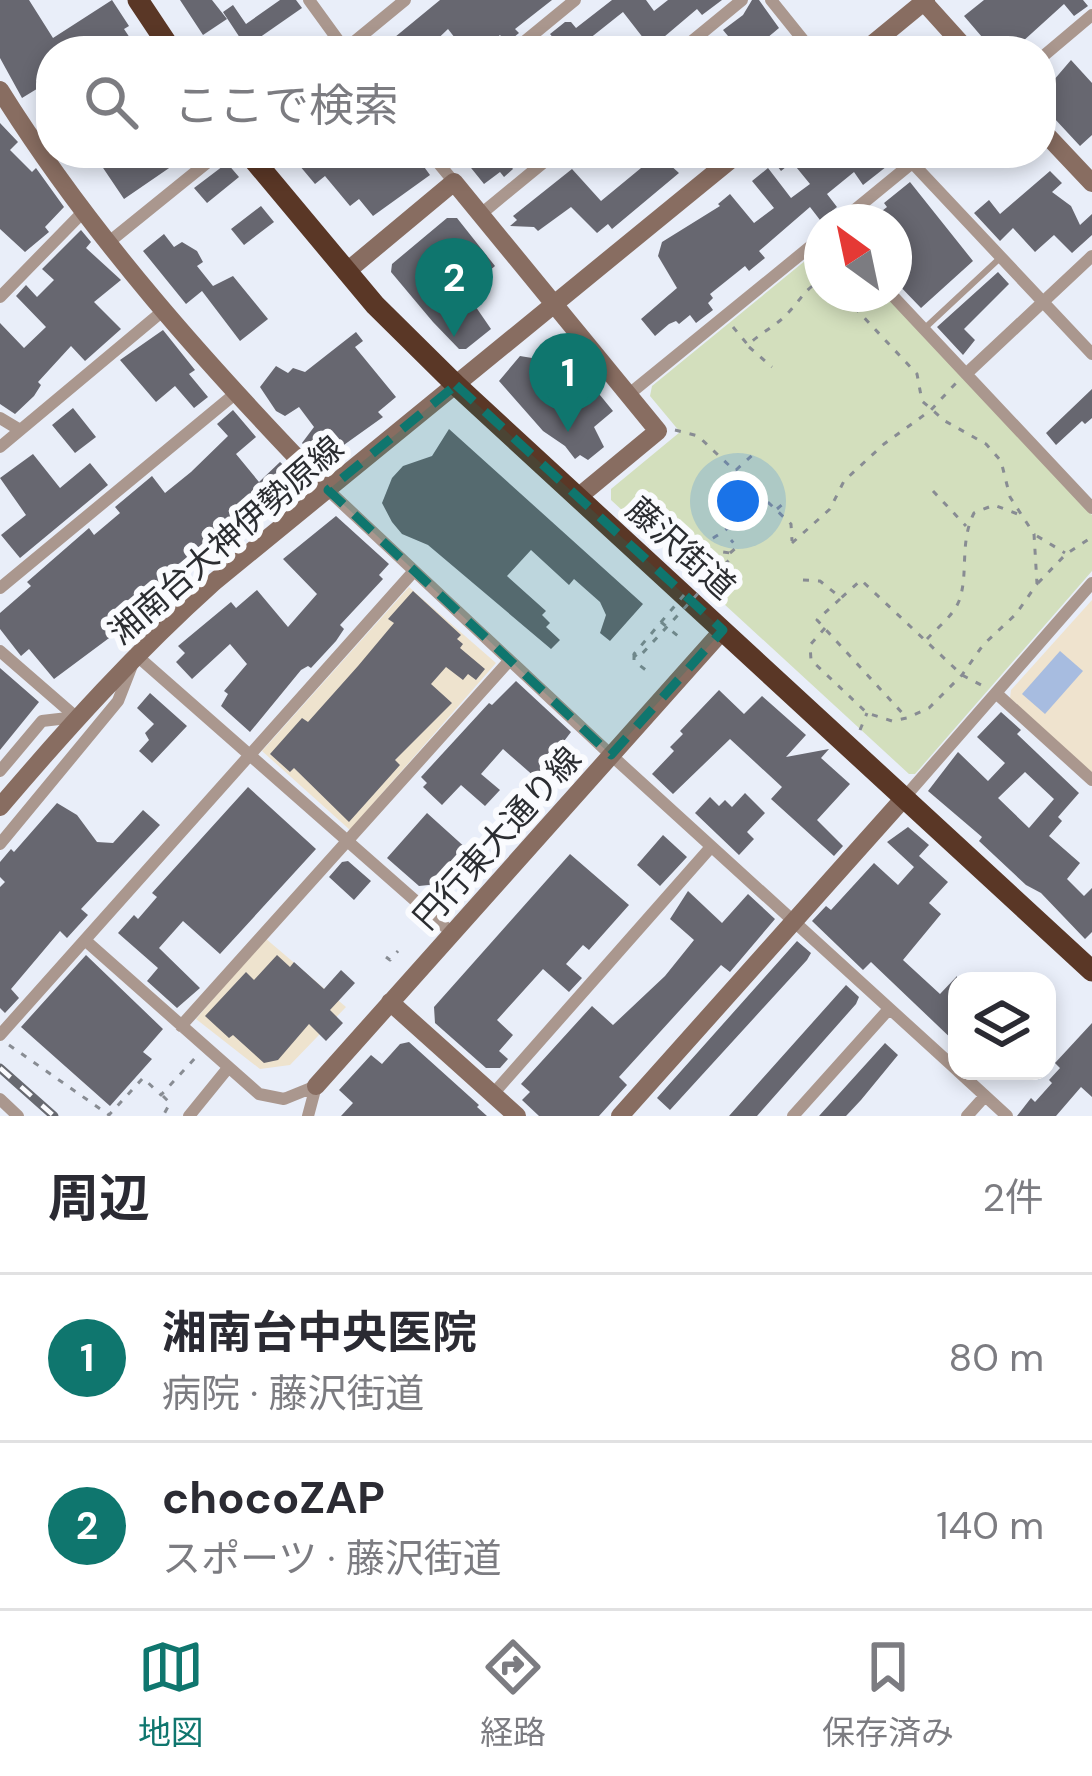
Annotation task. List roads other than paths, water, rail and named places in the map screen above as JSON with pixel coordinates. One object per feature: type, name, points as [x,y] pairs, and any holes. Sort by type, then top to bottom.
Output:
[{"type":"highway","points":[[138,0],[162,36]]},
{"type":"highway","name":"藤沢街道","points":[[260,168],[346,272],[456,385],[577,498],[691,586],[723,630],[1092,971]]},
{"type":"street","points":[[308,0],[335,36]]},
{"type":"street","points":[[362,36],[406,0]]},
{"type":"street","points":[[531,36],[575,0]]},
{"type":"street","points":[[698,36],[742,0]]},
{"type":"street","points":[[771,0],[800,36]]},
{"type":"street","points":[[881,36],[924,1],[955,36]]},
{"type":"street","points":[[1056,45],[1092,15]]},
{"type":"street","points":[[3,104],[36,147]]},
{"type":"street","points":[[1056,145],[1092,183]]},
{"type":"street","points":[[53,168],[164,310],[328,490],[948,1063]]},
{"type":"street","points":[[110,242],[201,168]]},
{"type":"street","points":[[442,168],[658,431],[577,498]]},
{"type":"street","points":[[481,214],[537,168]]},
{"type":"street","name":"湘南台大神伊勢原線","points":[[0,807],[69,741],[76,717],[214,582],[721,168]]},
{"type":"street","points":[[859,204],[897,168]]},
{"type":"street","points":[[917,168],[1092,354]]},
{"type":"street","points":[[346,272],[454,182]]},
{"type":"street","points":[[0,297],[85,210]]},
{"type":"street","points":[[628,395],[804,252]]},
{"type":"street","points":[[966,374],[1092,256]]},
{"type":"street","points":[[0,447],[164,310]]},
{"type":"street","points":[[907,312],[1092,508]]},
{"type":"street","points":[[0,588],[236,394]]},
{"type":"street","points":[[0,418],[20,430]]},
{"type":"street","points":[[0,1037],[414,572]]},
{"type":"street","points":[[620,1116],[1092,583]]},
{"type":"street","name":"円行東大通り線","points":[[316,1086],[723,630]]},
{"type":"street","points":[[0,651],[76,717]]},
{"type":"street","points":[[0,844],[69,741],[118,701],[136,655],[452,933]]},
{"type":"street","points":[[181,1026],[509,661]]},
{"type":"street","points":[[993,692],[1092,781]]},
{"type":"street","points":[[0,771],[43,721],[76,717]]},
{"type":"street","points":[[493,1094],[711,847]]},
{"type":"street","points":[[86,941],[228,1068],[270,1099],[284,1099],[316,1086]]},
{"type":"street","points":[[390,1002],[517,1116]]},
{"type":"street","points":[[794,1116],[889,1009]]},
{"type":"street","points":[[189,1116],[228,1068]]},
{"type":"street","points":[[967,1080],[1007,1116]]},
{"type":"street","points":[[308,1116],[316,1086]]},
{"type":"street","points":[[967,1116],[985,1096]]},
{"type":"street","points":[[0,1099],[18,1116]]},
{"type":"lane","points":[[923,329],[1001,257]]},
{"type":"water","points":[[1060,651],[1083,671],[1045,714],[1022,694]]},
{"type":"railway","points":[[0,1068],[54,1116]]},
{"type":"place","name":"chocoZAP","points":[[454,337]]},
{"type":"place","name":"湘南台中央医院","points":[[568,432]]}]
